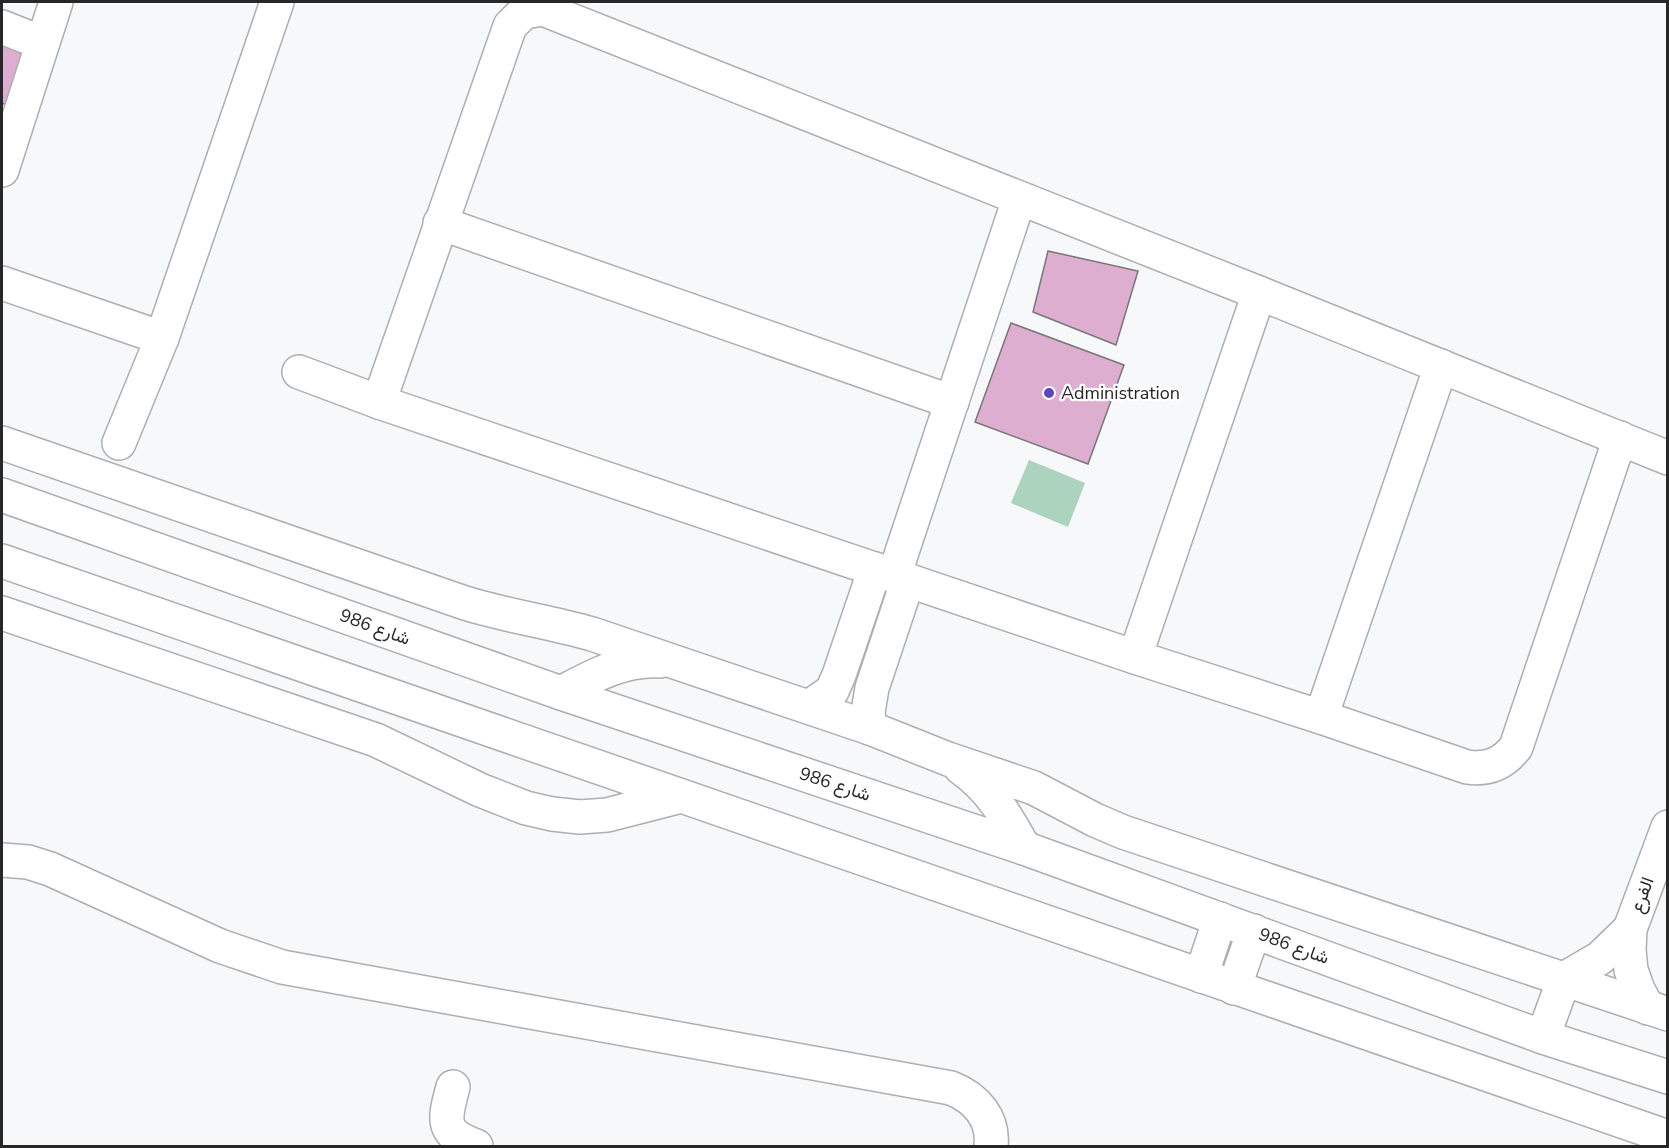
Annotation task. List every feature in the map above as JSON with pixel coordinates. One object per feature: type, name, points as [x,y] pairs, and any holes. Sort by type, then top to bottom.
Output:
[{"type":"street","points":[[2,170],[56,2]]},
{"type":"street","points":[[119,443],[162,339],[278,2]]},
{"type":"street","points":[[379,402],[510,26],[524,12],[543,9],[1668,458]]},
{"type":"street","points":[[2,27],[42,43]]},
{"type":"street","points":[[870,728],[868,712],[893,575],[1019,199]]},
{"type":"street","points":[[440,223],[952,402]]},
{"type":"street","points":[[2,283],[162,339]]},
{"type":"street","points":[[1135,657],[1259,293]]},
{"type":"street","points":[[1321,717],[1441,366]]},
{"type":"street","points":[[299,372],[379,402],[1467,767],[1489,768],[1509,756],[1516,747],[1620,438]]},
{"type":"street","points":[[2,443],[481,608],[558,625],[870,728],[948,759],[1034,788],[1095,820],[1123,831],[1658,1011]]},
{"type":"street","name":"شارع 986","points":[[2,495],[561,693],[1024,848],[1543,1037],[1668,1077]]},
{"type":"street","points":[[2,561],[1200,976],[1648,1137],[1668,1137]]},
{"type":"street","points":[[809,708],[832,691],[893,575]]},
{"type":"street","points":[[2,613],[376,740],[480,790],[526,808],[580,817],[607,815],[681,796]]},
{"type":"street","points":[[561,693],[614,667],[652,661],[671,662]]},
{"type":"street","points":[[948,759],[970,774],[989,793],[1005,814],[1024,848]]},
{"type":"street","name":"الفرع","points":[[1658,1011],[1638,990],[1631,970],[1630,929],[1668,827]]},
{"type":"street","points":[[2,860],[28,862],[50,869],[220,946],[282,967],[951,1088],[976,1102],[985,1115],[992,1146]]},
{"type":"street","points":[[1200,976],[1220,920]]},
{"type":"street","name":"الفرع","points":[[1564,979],[1600,958],[1630,929]]},
{"type":"street","points":[[1234,988],[1254,931]]},
{"type":"street","points":[[1543,1037],[1564,979]]},
{"type":"street","points":[[453,1087],[446,1112],[448,1127],[457,1139],[476,1146]]},
{"type":"green space","points":[[1029,460],[1085,483],[1068,527],[1011,503]]},
{"type":"building","points":[[2,39],[30,51],[14,109],[2,103]]},
{"type":"building","points":[[1048,251],[1138,271],[1116,345],[1033,312]]},
{"type":"building","name":"Administration","points":[[1011,323],[1124,365],[1088,464],[975,422]]},
{"type":"place","name":"Administration","points":[[1049,393]]}]
